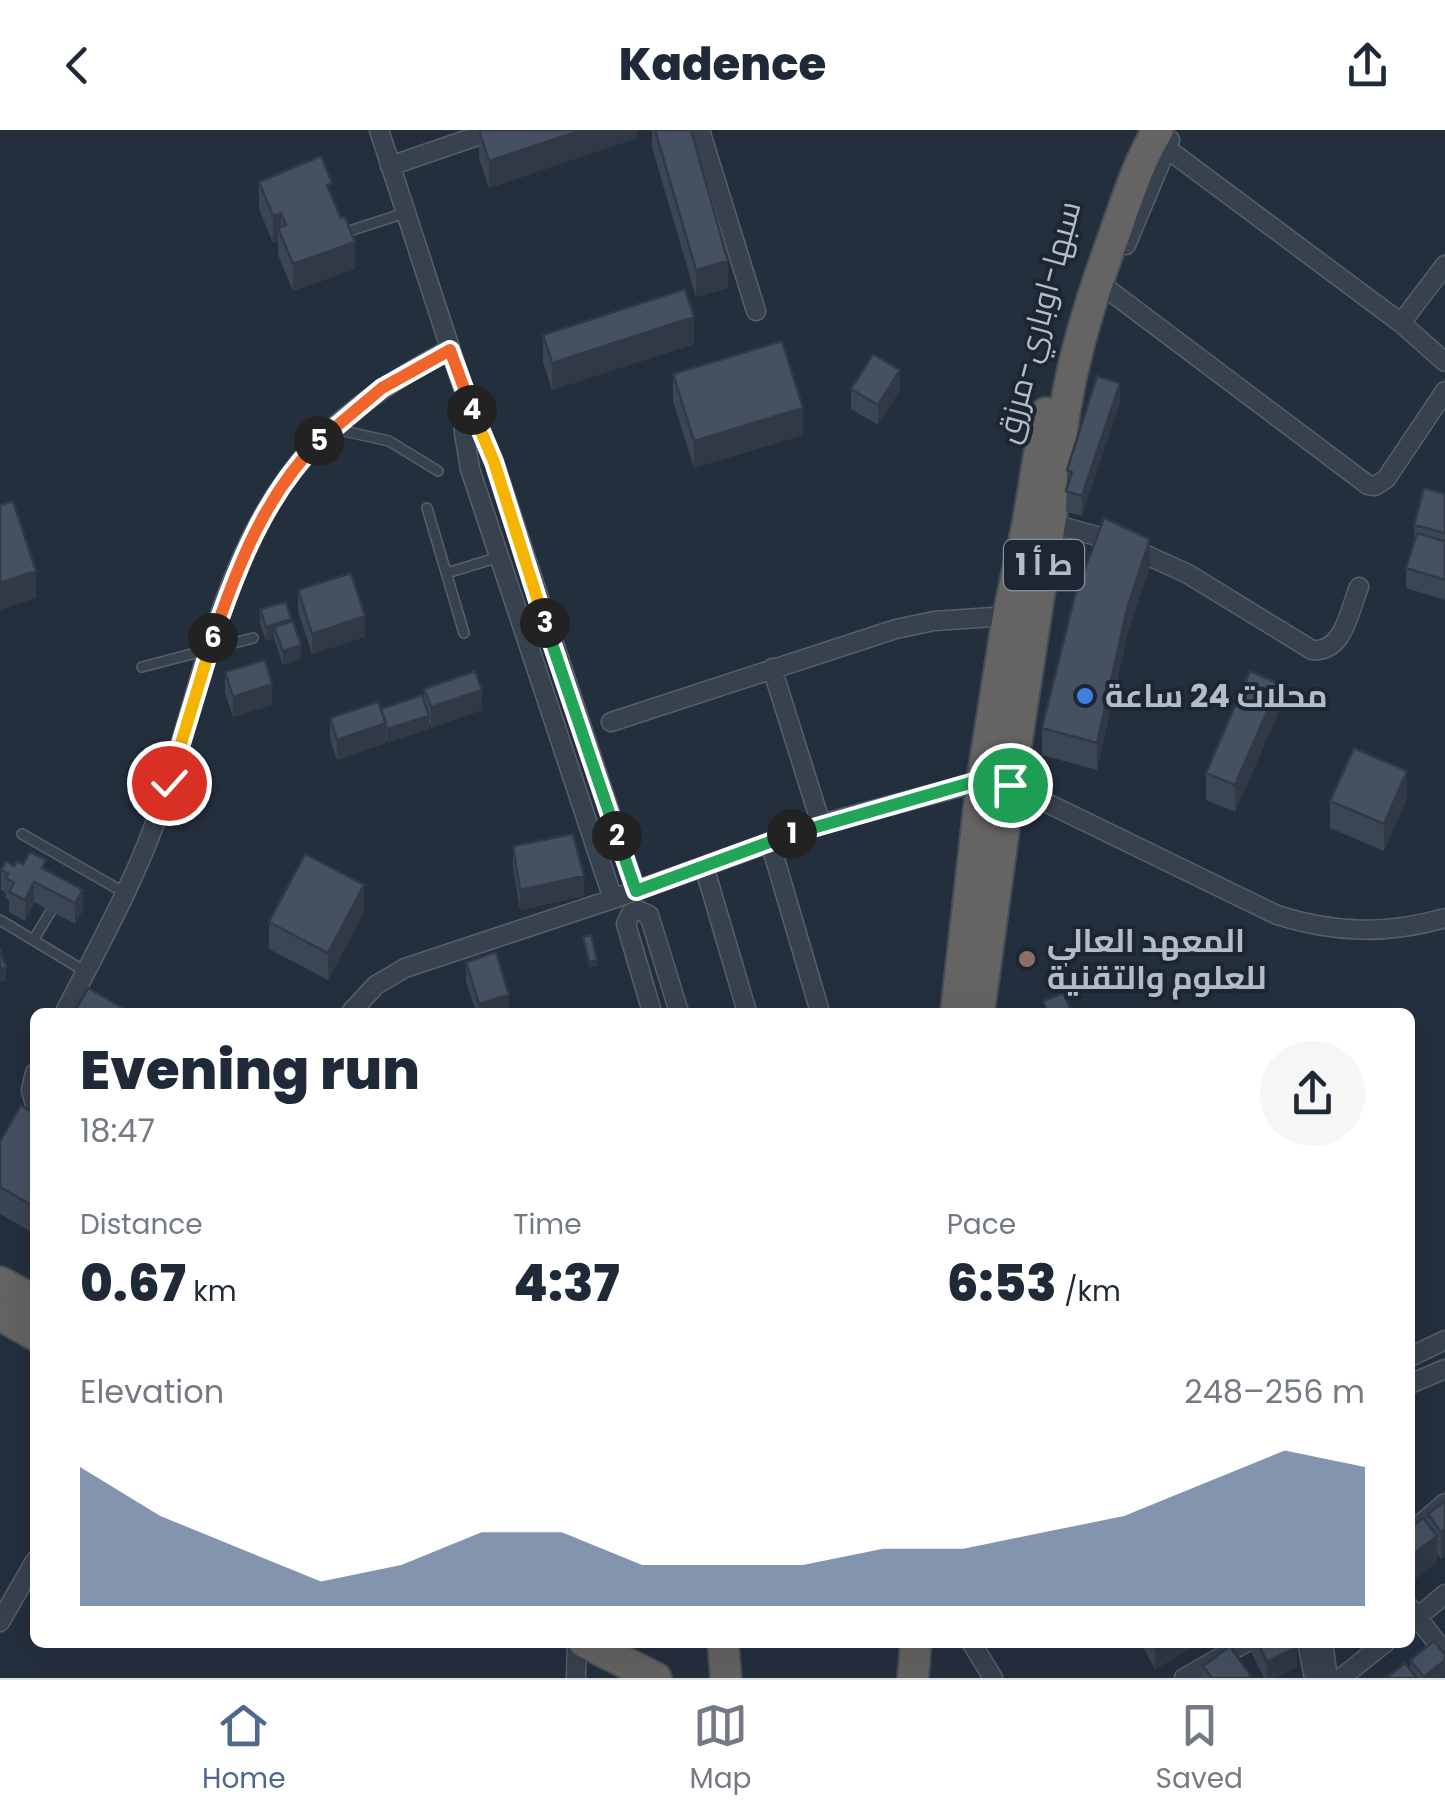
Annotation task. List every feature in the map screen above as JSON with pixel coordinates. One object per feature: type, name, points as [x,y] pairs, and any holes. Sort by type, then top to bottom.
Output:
[{"type":"highway","name":"سبها-اوباري-مرزق","points":[[979,1008],[1008,616],[1063,338],[1101,225],[1108,189],[1136,130]]},
{"type":"highway","name":"سبها-اوباري-مرزق","points":[[957,1008],[996,783],[1050,523],[1068,380],[1137,171],[1166,136]]},
{"type":"highway","points":[[0,1282],[30,1298]]},
{"type":"highway","points":[[0,1315],[30,1331]]},
{"type":"highway","points":[[595,1648],[656,1678]]},
{"type":"highway","points":[[724,1648],[726,1678]]},
{"type":"street","points":[[378,130],[464,394],[487,442],[636,891]]},
{"type":"street","points":[[390,166],[445,138],[495,130]]},
{"type":"street","points":[[700,130],[756,311]]},
{"type":"street","points":[[1061,420],[1079,402],[1110,292],[1166,136],[1401,322],[1445,362]]},
{"type":"street","points":[[1401,322],[1445,264]]},
{"type":"street","points":[[1110,292],[1368,485],[1375,486],[1386,479],[1445,390]]},
{"type":"street","points":[[67,1008],[125,893],[166,794],[209,648],[263,517],[294,470],[332,429],[382,388],[450,350]]},
{"type":"street","points":[[464,394],[464,432],[470,469],[613,900]]},
{"type":"street","points":[[1050,523],[1118,542],[1176,568],[1300,644],[1318,651],[1330,648],[1338,639],[1359,587]]},
{"type":"street","points":[[491,532],[514,524]]},
{"type":"street","points":[[611,722],[909,626],[1008,616]]},
{"type":"street","points":[[532,654],[554,648]]},
{"type":"street","points":[[772,668],[821,824]]},
{"type":"street","points":[[355,1008],[376,984],[405,968],[613,900],[821,824],[996,783],[1305,924],[1364,932],[1445,918]]},
{"type":"street","points":[[770,842],[819,1008]]},
{"type":"street","points":[[704,866],[746,1008]]},
{"type":"street","points":[[651,1008],[626,924],[631,913],[638,910],[649,915],[678,1008]]},
{"type":"street","points":[[1415,1354],[1445,1340]]},
{"type":"street","points":[[1415,1382],[1445,1369]]},
{"type":"street","points":[[1415,1529],[1445,1502]]},
{"type":"street","points":[[0,1622],[30,1570]]},
{"type":"street","points":[[1415,1614],[1445,1594]]},
{"type":"street","points":[[1415,1619],[1445,1653]]},
{"type":"street","points":[[576,1678],[579,1648]]},
{"type":"street","points":[[974,1648],[993,1678]]},
{"type":"street","points":[[1184,1678],[1236,1648]]},
{"type":"street","points":[[1308,1648],[1314,1678]]},
{"type":"street","points":[[1324,1648],[1328,1678]]},
{"type":"street","points":[[1340,1678],[1378,1648]]},
{"type":"lane","points":[[346,232],[405,213]]},
{"type":"lane","points":[[332,429],[389,441],[438,471]]},
{"type":"lane","points":[[427,508],[464,633]]},
{"type":"lane","points":[[446,573],[499,557]]},
{"type":"lane","points":[[142,668],[253,638]]},
{"type":"lane","points":[[22,834],[125,893]]},
{"type":"lane","points":[[68,882],[77,866]]},
{"type":"lane","points":[[34,939],[51,911]]},
{"type":"lane","points":[[0,920],[86,972]]},
{"type":"building","points":[[582,130],[489,161],[479,131]]},
{"type":"building","points":[[655,130],[691,130],[728,261],[696,270]]},
{"type":"building","points":[[321,156],[332,183],[327,185],[355,242],[293,264],[278,228],[286,225],[281,213],[273,216],[259,182]]},
{"type":"building","points":[[685,289],[694,317],[552,363],[543,335]]},
{"type":"building","points":[[782,341],[803,408],[694,441],[673,374]]},
{"type":"building","points":[[873,354],[900,370],[878,405],[851,389]]},
{"type":"building","points":[[1097,376],[1120,383],[1082,496],[1066,491],[1072,472],[1067,470]]},
{"type":"building","points":[[1424,488],[1445,494],[1445,533],[1414,525]]},
{"type":"building","points":[[13,501],[36,571],[0,583],[0,505]]},
{"type":"building","name":"محلات 24 ساعة","points":[[1104,518],[1150,539],[1127,609],[1097,743],[1042,728],[1075,595]]},
{"type":"building","points":[[1417,533],[1445,541],[1445,580],[1406,568]]},
{"type":"building","points":[[351,573],[365,616],[312,634],[298,590]]},
{"type":"building","points":[[286,602],[291,619],[266,627],[260,609]]},
{"type":"building","points":[[293,621],[301,645],[283,651],[274,627]]},
{"type":"building","points":[[265,660],[272,684],[233,697],[225,672]]},
{"type":"building","points":[[475,671],[482,690],[431,707],[424,689]]},
{"type":"building","points":[[1250,671],[1279,684],[1235,785],[1206,773]]},
{"type":"building","points":[[422,695],[429,716],[387,729],[381,709]]},
{"type":"building","points":[[378,702],[386,723],[337,740],[330,718]]},
{"type":"building","points":[[1354,748],[1407,771],[1384,824],[1330,801]]},
{"type":"building","points":[[573,834],[584,876],[520,890],[513,846]]},
{"type":"building","points":[[30,852],[46,860],[42,868],[83,890],[75,903],[34,882],[25,900],[9,892],[14,883],[1,870],[6,861],[14,866],[17,861],[23,864]]},
{"type":"building","points":[[305,854],[364,885],[328,953],[269,922]]},
{"type":"building","points":[[591,935],[597,960],[589,962],[583,937]]},
{"type":"building","points":[[496,952],[509,995],[479,1004],[466,962]]},
{"type":"building","points":[[88,988],[123,1008],[76,1008]]},
{"type":"building","points":[[1063,993],[1070,1008],[1046,1008],[1043,1001]]},
{"type":"building","points":[[21,1105],[30,1111],[30,1204],[0,1187],[0,1141]]},
{"type":"building","points":[[1445,1501],[1445,1529],[1441,1532],[1428,1514]]},
{"type":"building","points":[[1423,1518],[1437,1536],[1415,1552],[1415,1524]]},
{"type":"building","points":[[1434,1641],[1445,1660],[1424,1677],[1410,1660]]},
{"type":"building","points":[[1231,1648],[1251,1676],[1212,1678],[1203,1666]]},
{"type":"building","points":[[1260,1648],[1295,1648],[1267,1662]]},
{"type":"building","points":[[1405,1663],[1417,1678],[1386,1678]]},
{"type":"place","name":"محلات 24 ساعة","points":[[1085,696]]},
{"type":"place","name":"المعهد العالي للعلوم والتقنية","points":[[1027,959]]},
{"type":"route","points":[[169,783],[222,612],[275,497],[315,446],[344,418],[382,388],[450,350],[464,394],[494,462],[636,891],[821,824],[970,783],[991,780],[1010,785]]}]
